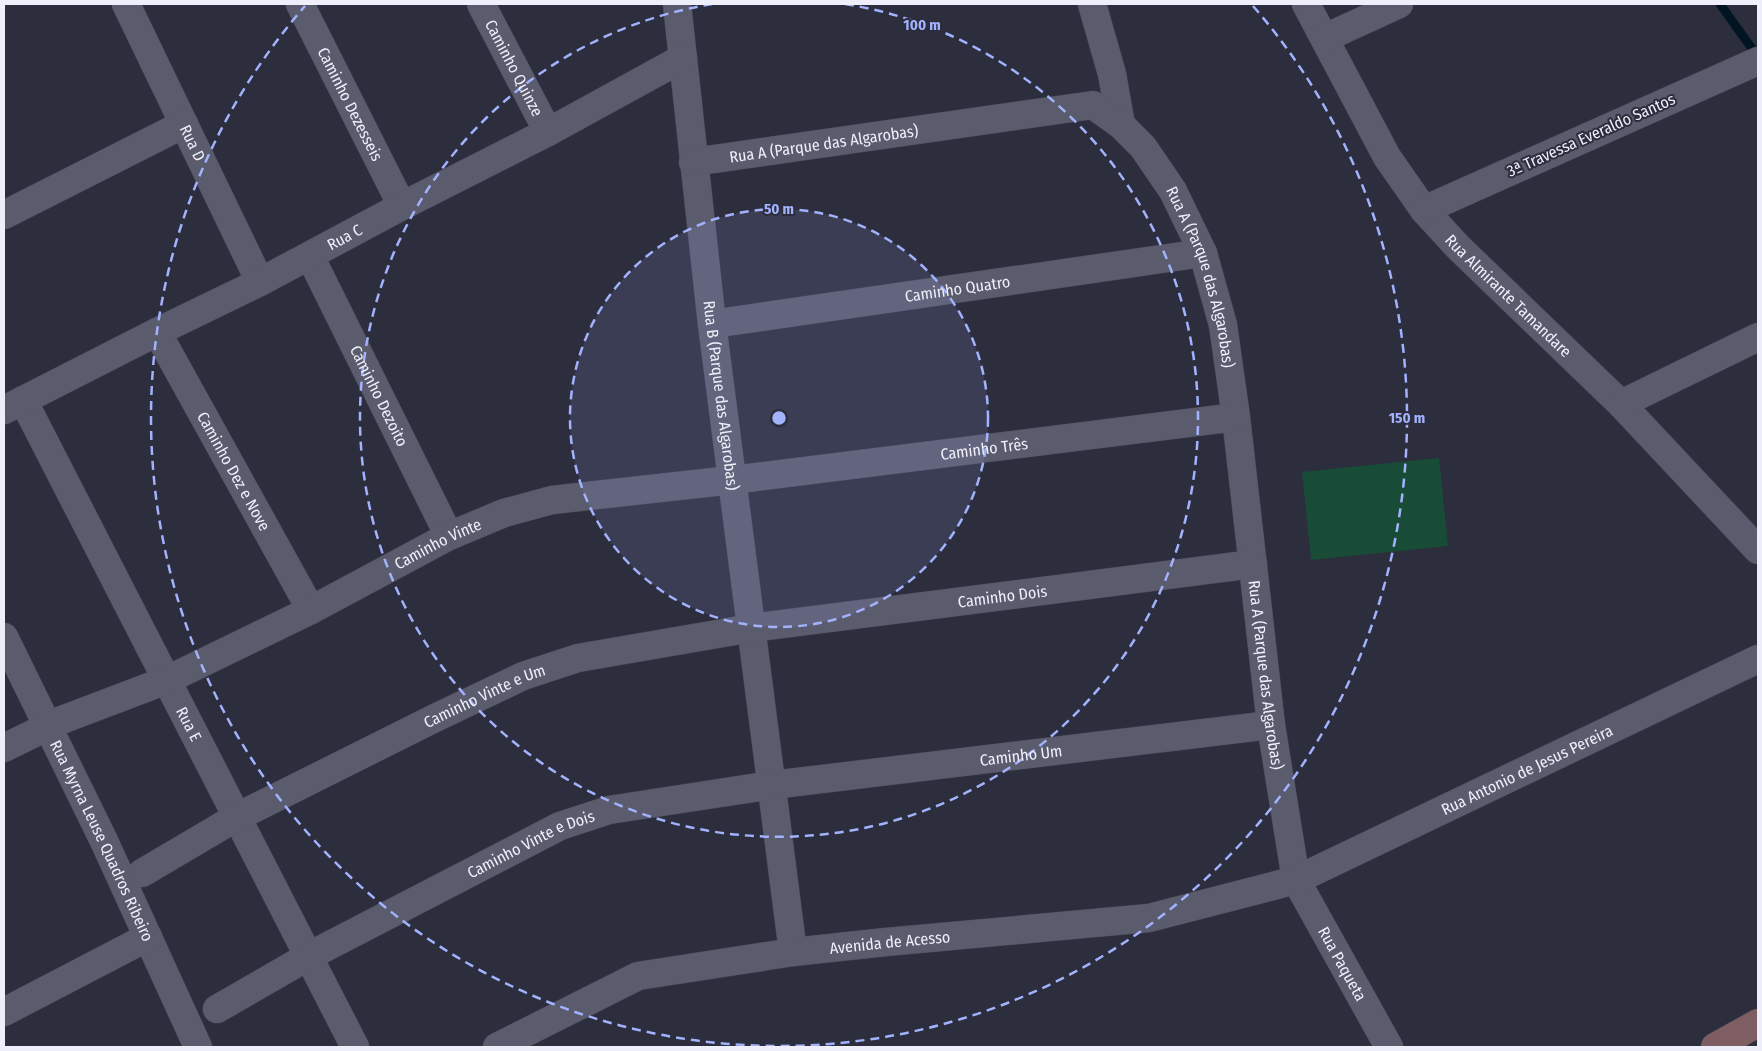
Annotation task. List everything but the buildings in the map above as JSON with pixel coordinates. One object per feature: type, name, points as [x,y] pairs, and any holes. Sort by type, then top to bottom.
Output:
[{"type":"main road","points":[[1714,1047],[1758,1023]]},
{"type":"street","name":"Rua D","points":[[126,4],[260,282]]},
{"type":"street","name":"Caminho Dezesseis","points":[[300,4],[402,206]]},
{"type":"street","name":"Caminho Quinze","points":[[482,4],[548,132]]},
{"type":"street","points":[[1092,4],[1112,74],[1121,125]]},
{"type":"street","name":"Rua Almirante Tamandare","points":[[1306,4],[1386,157],[1424,210],[1458,247],[1621,404],[1758,550]]},
{"type":"street","points":[[1325,38],[1399,4]]},
{"type":"street","name":"Rua B (Parque das Algarobas)","points":[[675,8],[683,58],[712,324],[793,952]]},
{"type":"street","name":"Rua C","points":[[13,405],[260,282],[402,206],[548,132],[683,58]]},
{"type":"street","name":"3ª Travessa Everaldo Santos","points":[[1424,210],[1758,61]]},
{"type":"street","name":"Rua A (Parque das Algarobas)","points":[[693,162],[1093,105],[1121,125],[1143,147],[1173,191],[1203,253],[1223,325],[1236,417],[1271,725],[1296,880]]},
{"type":"street","points":[[4,215],[184,124]]},
{"type":"street","name":"Caminho Quatro","points":[[712,324],[1203,253]]},
{"type":"street","name":"Caminho Dezoito","points":[[310,256],[449,536]]},
{"type":"street","name":"Caminho Dez e Nove","points":[[157,332],[311,610]]},
{"type":"street","points":[[1621,404],[1758,338]]},
{"type":"street","name":"Rua E","points":[[13,405],[167,680],[355,1047]]},
{"type":"street","name":"Caminho Três","points":[[732,480],[1236,417]]},
{"type":"street","name":"Caminho Vinte","points":[[4,748],[53,724],[167,680],[311,610],[449,536],[504,513],[552,500],[732,480]]},
{"type":"street","name":"Caminho Dois","points":[[752,628],[1253,564]]},
{"type":"street","name":"Caminho Vinte e Um","points":[[142,873],[237,818],[523,676],[578,658],[752,628]]},
{"type":"street","name":"Rua Myrna Leuse Quadros Ribeiro","points":[[4,637],[53,724],[198,1047]]},
{"type":"street","name":"Rua Antonio de Jesus Pereira","points":[[1296,880],[1758,659]]},
{"type":"street","name":"Caminho Um","points":[[772,785],[1271,725]]},
{"type":"street","name":"Caminho Vinte e Dois","points":[[217,1009],[308,956],[560,826],[609,810],[772,785]]},
{"type":"street","name":"Avenida de Acesso","points":[[497,1047],[638,976],[793,952],[1150,918],[1296,880]]},
{"type":"street","name":"Rua Paqueta","points":[[1296,880],[1389,1047]]},
{"type":"street","points":[[4,1012],[148,937]]},
{"type":"green space","points":[[1439,458],[1448,546],[1311,560],[1302,472]]},
{"type":"waterway","points":[[1720,4],[1758,57]]}]
